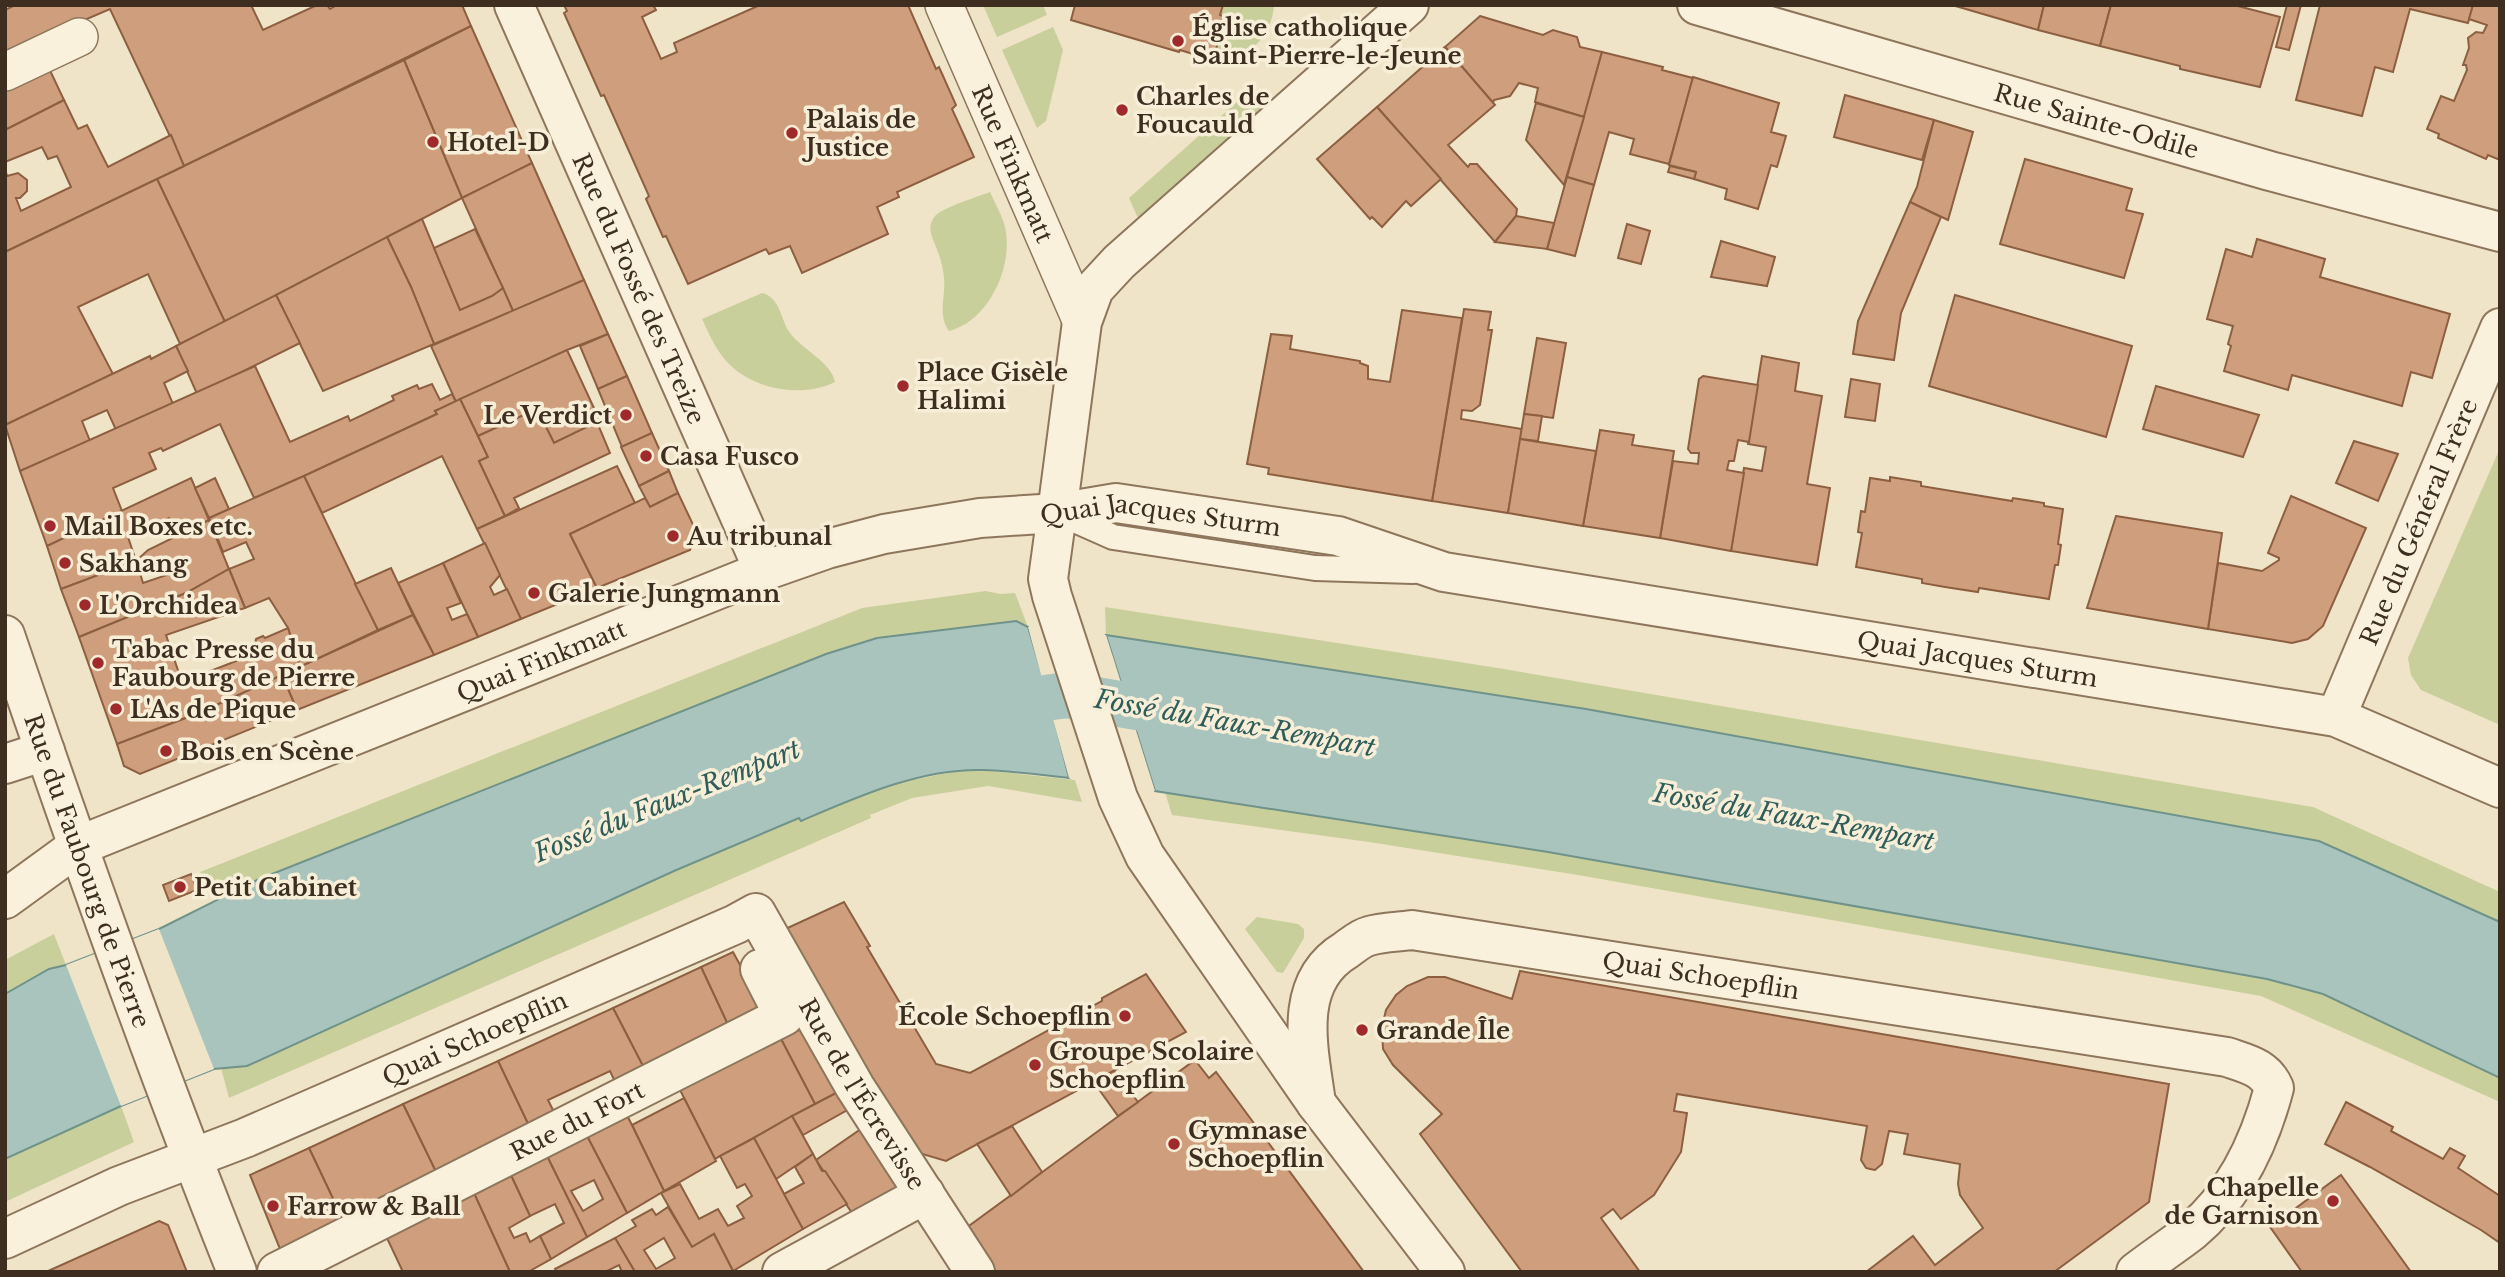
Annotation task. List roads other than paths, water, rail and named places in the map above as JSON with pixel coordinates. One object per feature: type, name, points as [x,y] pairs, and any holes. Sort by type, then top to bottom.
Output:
[{"type":"street","name":"Rue du Fossé des Treize","points":[[514,5],[764,570]]},
{"type":"street","name":"Rue Finkmatt","points":[[944,5],[1082,322]]},
{"type":"street","points":[[1409,5],[1119,261],[1094,289],[1082,322],[1048,579],[1118,798],[1145,856],[1317,1103],[1445,1272]]},
{"type":"street","name":"Rue Sainte-Odile","points":[[1697,5],[2270,171],[2500,232]]},
{"type":"street","points":[[5,72],[79,37]]},
{"type":"street","name":"Rue du Général Frère","points":[[2336,717],[2500,328]]},
{"type":"street","name":"Quai Jacques Sturm","points":[[1057,513],[1116,503],[1338,536],[1444,572],[2336,717],[2500,788]]},
{"type":"street","name":"Quai Finkmatt","points":[[78,846],[764,570],[884,534],[980,518],[1057,513]]},
{"type":"street","name":"Rue du Faubourg de Pierre","points":[[5,635],[173,1108],[237,1272]]},
{"type":"street","points":[[5,764],[45,751]]},
{"type":"street","points":[[5,872],[78,846]]},
{"type":"street","points":[[5,899],[78,846]]},
{"type":"street","name":"Quai Schoepflin","points":[[5,1239],[119,1186],[193,1158],[746,918]]},
{"type":"street","name":"Rue de l'Écrevisse","points":[[746,918],[975,1272]]},
{"type":"street","name":"Rue du Fort","points":[[277,1272],[784,1016],[746,918]]},
{"type":"street","name":"Quai Schoepflin","points":[[1317,1103],[1307,1037],[1307,1007],[1315,981],[1336,956],[1368,936],[1412,930],[2227,1056],[2257,1067],[2269,1076],[2274,1088],[2255,1142],[2229,1191],[2193,1230],[2136,1272]]},
{"type":"street","points":[[782,1272],[925,1194]]},
{"type":"water","points":[[1016,621],[1028,627],[1069,778],[983,770],[936,774],[890,786],[801,821],[799,818],[674,871],[247,1066],[214,1069],[121,1106],[5,1159],[5,994],[49,969],[159,929],[257,880],[826,654],[877,638]]},
{"type":"water","points":[[1106,635],[1586,709],[2319,841],[2500,922],[2500,1078],[2323,994],[2267,979],[1548,852],[1155,791]]},
{"type":"waterway","name":"Fossé du Faux-Rempart","points":[[987,706],[1067,695],[1189,716]]},
{"type":"place","name":"Église catholique Saint-Pierre-le-Jeune","points":[[1178,41]]},
{"type":"place","name":"Charles de Foucauld","points":[[1122,110]]},
{"type":"place","name":"Palais de Justice","points":[[792,133]]},
{"type":"place","name":"Hotel-D","points":[[433,142]]},
{"type":"place","name":"Place Gisèle Halimi","points":[[903,386]]},
{"type":"place","name":"Le Verdict","points":[[626,415]]},
{"type":"place","name":"Casa Fusco","points":[[646,456]]},
{"type":"place","name":"Mail Boxes etc.","points":[[50,526]]},
{"type":"place","name":"Au tribunal","points":[[673,536]]},
{"type":"place","name":"Sakhang","points":[[65,563]]},
{"type":"place","name":"Galerie Jungmann","points":[[534,593]]},
{"type":"place","name":"L'Orchidea","points":[[85,605]]},
{"type":"place","name":"Tabac Presse du Faubourg de Pierre","points":[[98,663]]},
{"type":"place","name":"L'As de Pique","points":[[116,709]]},
{"type":"place","name":"Bois en Scène","points":[[166,751]]},
{"type":"place","name":"Petit Cabinet","points":[[180,887]]},
{"type":"place","name":"École Schoepflin","points":[[1125,1016]]},
{"type":"place","name":"Grande Île","points":[[1362,1030]]},
{"type":"place","name":"Groupe Scolaire Schoepflin","points":[[1035,1065]]},
{"type":"place","name":"Gymnase Schoepflin","points":[[1174,1144]]},
{"type":"place","name":"Chapelle de Garnison","points":[[2333,1201]]},
{"type":"place","name":"Farrow & Ball","points":[[273,1206]]}]
